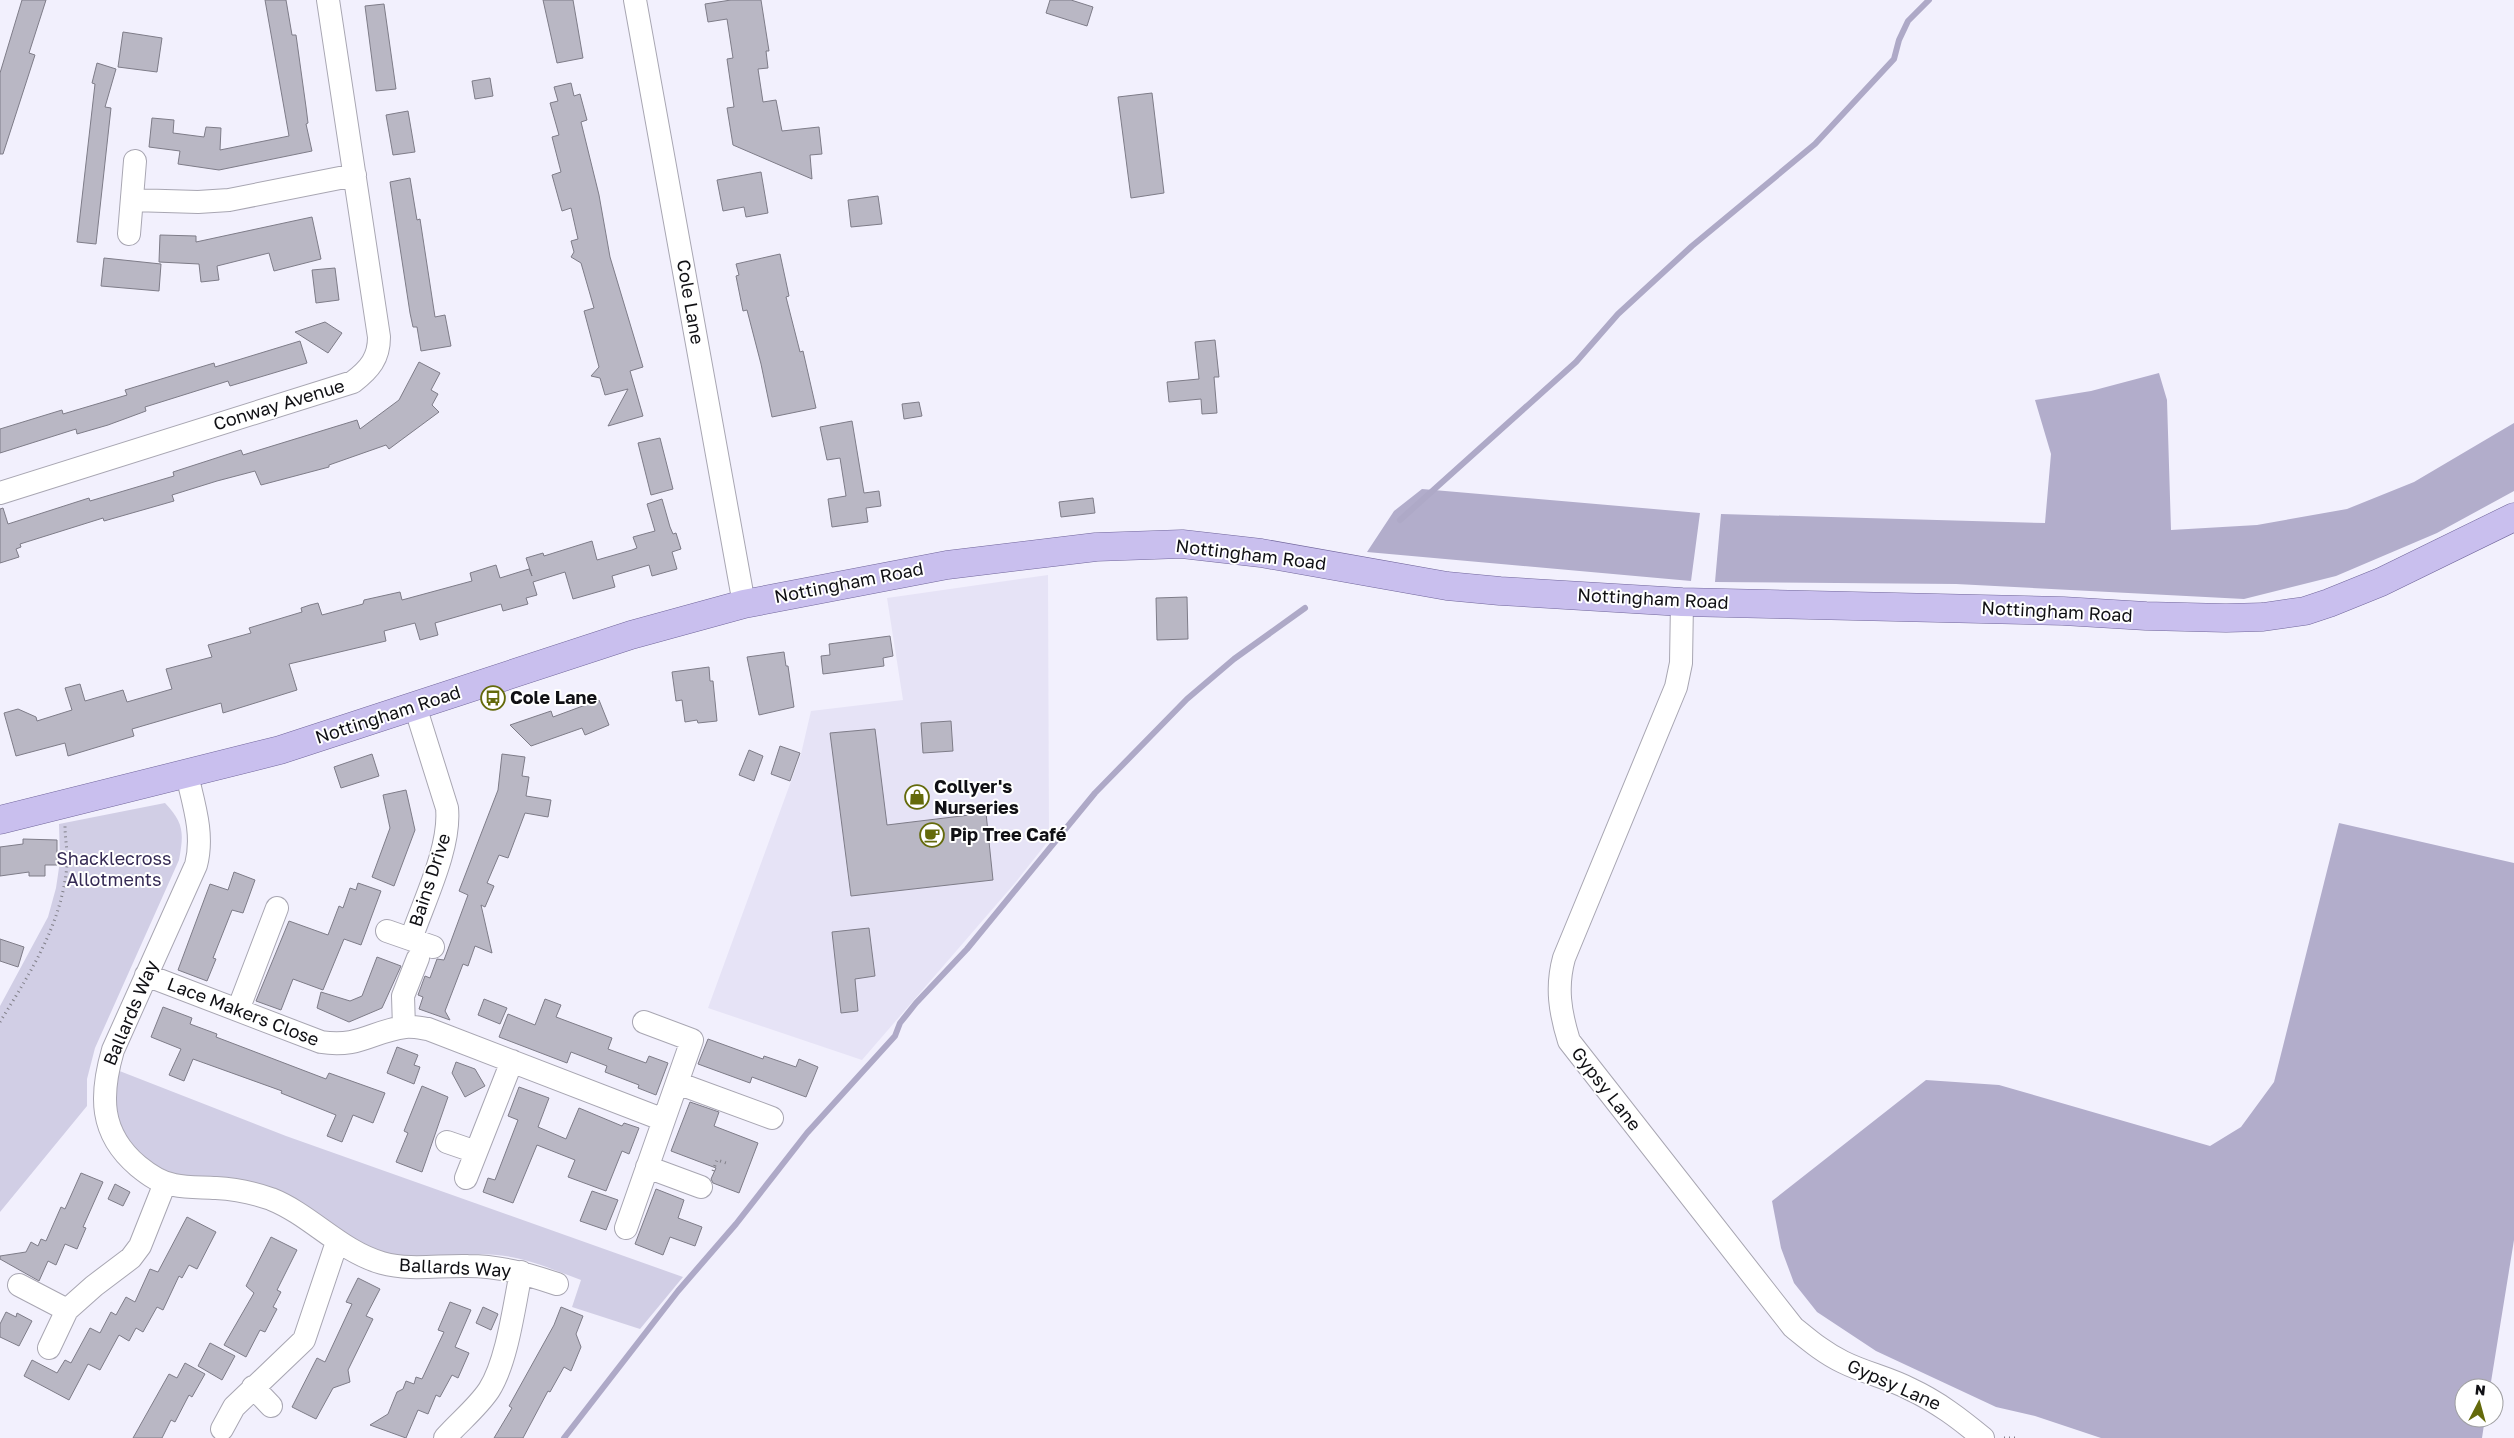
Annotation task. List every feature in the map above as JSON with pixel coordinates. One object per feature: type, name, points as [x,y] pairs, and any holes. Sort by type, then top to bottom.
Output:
[{"type":"main road","name":"Nottingham Road","points":[[0,820],[280,750],[631,635],[744,604],[947,565],[1096,547],[1182,544],[1261,553],[1456,587],[1682,602],[2063,611],[2187,618],[2263,617],[2305,611],[2329,604],[2381,582],[2514,517]]},
{"type":"street","name":"Conway Avenue","points":[[0,493],[353,382],[373,364],[377,355],[379,337],[328,0]]},
{"type":"street","name":"Cole Lane","points":[[635,0],[744,604]]},
{"type":"street","points":[[129,234],[134,161]]},
{"type":"street","points":[[132,200],[198,202],[229,200],[355,175]]},
{"type":"street","name":"Gypsy Lane","points":[[1682,602],[1681,663],[1676,686],[1564,958],[1559,977],[1562,1020],[1569,1041],[1793,1327],[1815,1346],[1843,1362],[1909,1388],[1933,1401],[1951,1412],[1983,1438]]},
{"type":"street","name":"Bains Drive","points":[[387,931],[421,948],[448,821],[447,808],[415,706]]},
{"type":"street","name":"Ballards Way","points":[[187,774],[198,825],[199,853],[196,866],[113,1050],[105,1076],[104,1105],[110,1128],[128,1157],[152,1177],[165,1183],[243,1192],[270,1199],[290,1208],[337,1242],[381,1262],[417,1268],[467,1266],[498,1268],[521,1272],[557,1284]]},
{"type":"street","points":[[238,1010],[277,908]]},
{"type":"street","points":[[404,1027],[403,996],[421,948]]},
{"type":"street","name":"Lace Makers Close","points":[[146,975],[320,1042],[334,1044],[357,1042],[404,1027],[428,1029],[664,1120]]},
{"type":"street","points":[[626,1228],[692,1040],[644,1022]]},
{"type":"street","points":[[466,1178],[512,1061]]},
{"type":"street","points":[[679,1078],[772,1118]]},
{"type":"street","points":[[447,1142],[476,1152]]},
{"type":"street","points":[[646,1169],[701,1187]]},
{"type":"street","points":[[50,1348],[67,1310],[130,1258],[149,1225],[165,1183]]},
{"type":"street","points":[[222,1429],[234,1407],[253,1387],[295,1351],[304,1340],[337,1242]]},
{"type":"street","points":[[445,1438],[479,1404],[494,1381],[501,1364],[521,1272]]},
{"type":"street","points":[[19,1285],[67,1310]]},
{"type":"street","points":[[253,1387],[271,1406]]},
{"type":"path","points":[[0,1022],[39,957],[57,914],[67,863],[64,822]]},
{"type":"path","points":[[1998,1438],[2019,1438]]},
{"type":"shaded area","points":[[2159,373],[2167,400],[2171,530],[2257,525],[2347,509],[2414,482],[2514,423],[2514,491],[2437,533],[2336,576],[2244,599],[1956,584],[1715,582],[1721,514],[2045,523],[2051,454],[2035,400],[2091,391]]},
{"type":"shaded area","points":[[1422,489],[1700,513],[1691,581],[1367,552],[1394,511]]},
{"type":"shaded area","name":"Collyer's Nurseries","points":[[1048,575],[1049,840],[1015,883],[862,1060],[708,1008],[801,754],[811,711],[903,700],[887,598]]},
{"type":"shaded area","points":[[2339,823],[2514,863],[2514,1240],[2492,1378],[2454,1378],[2454,1428],[2484,1428],[2482,1438],[2101,1438],[2035,1416],[1996,1407],[1876,1351],[1817,1312],[1794,1283],[1781,1248],[1772,1201],[1926,1080],[1999,1085],[2210,1146],[2241,1127],[2274,1082]]},
{"type":"green space","name":"Shacklecross Allotments","points":[[165,803],[176,817],[181,829],[182,843],[179,860],[95,1048],[87,1079],[87,1106],[0,1212],[0,1006],[48,917],[56,888],[60,861],[59,824]]},
{"type":"green space","points":[[117,1070],[286,1136],[683,1277],[640,1329],[572,1307],[581,1280],[540,1265],[497,1255],[477,1254],[416,1258],[395,1255],[365,1245],[337,1232],[171,1175],[142,1155],[126,1138],[120,1127],[114,1105]]},
{"type":"building","points":[[22,0],[46,0],[29,53],[35,55],[3,154],[0,154],[0,73]]},
{"type":"building","points":[[265,0],[286,0],[292,35],[296,35],[308,123],[306,124],[312,151],[219,170],[178,164],[180,151],[149,147],[152,118],[174,120],[173,133],[204,137],[206,127],[221,128],[220,150],[289,136]]},
{"type":"building","points":[[543,0],[573,0],[583,58],[557,63]]},
{"type":"building","points":[[731,0],[761,0],[769,51],[766,51],[768,68],[758,69],[763,102],[776,100],[782,131],[819,127],[822,154],[810,155],[812,179],[733,145],[727,108],[734,107],[727,59],[733,58],[727,19],[708,22],[705,4]]},
{"type":"building","points":[[1050,0],[1071,0],[1093,7],[1087,26],[1046,13]]},
{"type":"building","points":[[384,4],[396,89],[376,91],[365,6]]},
{"type":"building","points":[[123,32],[162,38],[157,72],[118,67]]},
{"type":"building","points":[[97,63],[116,69],[105,107],[111,108],[96,244],[77,242],[95,84],[92,83]]},
{"type":"building","points":[[490,78],[493,96],[475,99],[472,81]]},
{"type":"building","points":[[571,83],[574,96],[580,94],[587,120],[581,122],[599,195],[610,257],[643,367],[630,371],[643,416],[608,426],[628,389],[605,395],[600,378],[591,376],[599,367],[584,311],[594,308],[581,263],[571,257],[574,252],[571,241],[578,239],[571,208],[562,211],[552,175],[561,172],[552,137],[559,135],[550,103],[558,101],[554,87]]},
{"type":"building","points":[[1152,93],[1164,193],[1131,198],[1118,97]]},
{"type":"building","points":[[408,111],[415,152],[393,155],[386,115]]},
{"type":"building","points":[[761,172],[768,213],[746,217],[744,207],[723,211],[717,180]]},
{"type":"building","points":[[410,178],[417,220],[420,219],[435,317],[445,315],[451,346],[421,351],[417,327],[413,327],[410,313],[390,182]]},
{"type":"building","points":[[878,196],[882,224],[851,227],[848,200]]},
{"type":"building","points":[[312,217],[321,259],[274,271],[269,253],[217,266],[219,280],[201,282],[199,264],[159,262],[160,235],[196,236],[196,242]]},
{"type":"building","points":[[780,254],[789,296],[786,297],[800,352],[803,351],[816,408],[772,417],[747,310],[743,311],[736,276],[739,275],[736,264]]},
{"type":"building","points":[[104,258],[161,264],[159,291],[101,286]]},
{"type":"building","points":[[335,268],[339,300],[316,303],[312,270]]},
{"type":"building","points":[[325,322],[342,333],[328,353],[295,332]]},
{"type":"building","points":[[1215,340],[1219,377],[1214,377],[1217,413],[1202,414],[1201,399],[1169,402],[1167,382],[1199,379],[1195,342]]},
{"type":"building","points":[[300,341],[307,363],[230,386],[228,381],[145,407],[146,411],[108,425],[77,434],[76,429],[0,453],[0,429],[62,410],[63,414],[127,395],[125,390],[214,363],[215,367]]},
{"type":"building","points":[[419,362],[440,373],[431,390],[438,394],[432,405],[439,412],[389,449],[386,445],[329,465],[329,467],[261,485],[255,471],[217,481],[172,495],[174,501],[104,521],[103,518],[20,544],[21,547],[16,549],[19,557],[0,563],[0,509],[3,508],[8,524],[89,498],[90,501],[174,476],[173,472],[241,450],[243,455],[357,420],[360,429],[399,400]]},
{"type":"building","points":[[919,402],[922,416],[904,419],[902,404]]},
{"type":"building","points":[[852,421],[864,493],[879,491],[881,506],[866,508],[868,522],[832,527],[828,499],[846,496],[840,458],[827,460],[820,427]]},
{"type":"building","points":[[660,438],[673,489],[651,495],[638,443]]},
{"type":"building","points":[[1093,498],[1095,513],[1061,517],[1059,502]]},
{"type":"building","points":[[662,499],[670,527],[673,534],[676,533],[681,549],[672,552],[677,569],[652,576],[649,565],[612,576],[615,587],[573,599],[565,572],[533,582],[537,595],[526,598],[528,604],[503,611],[501,604],[435,623],[438,635],[420,640],[415,623],[384,631],[386,641],[289,664],[297,690],[223,713],[221,703],[132,729],[134,736],[68,756],[65,743],[16,756],[4,713],[18,709],[36,717],[37,721],[72,710],[65,688],[80,684],[85,701],[123,690],[127,702],[172,689],[166,669],[212,657],[208,645],[251,633],[249,628],[302,612],[301,608],[310,605],[318,603],[322,615],[363,604],[364,600],[400,592],[402,600],[472,581],[470,573],[496,565],[500,578],[529,569],[532,576],[526,558],[543,553],[544,556],[592,541],[597,560],[632,550],[637,548],[633,537],[655,531],[647,504]]},
{"type":"building","points":[[1187,597],[1188,639],[1157,640],[1156,598]]},
{"type":"building","points":[[890,636],[893,656],[883,658],[884,666],[823,674],[821,656],[830,655],[829,644]]},
{"type":"building","points":[[784,652],[794,707],[759,715],[747,657]]},
{"type":"building","points":[[709,667],[710,681],[713,681],[717,721],[698,723],[697,720],[685,722],[682,700],[676,701],[672,672]]},
{"type":"building","points":[[599,700],[609,725],[585,735],[582,728],[531,746],[510,725],[551,711],[553,717]]},
{"type":"building","points":[[951,721],[953,751],[923,753],[921,723]]},
{"type":"building","points":[[875,729],[887,825],[986,813],[993,880],[851,896],[830,733]]},
{"type":"building","points":[[780,746],[800,753],[790,781],[771,774]]},
{"type":"building","points":[[749,750],[763,756],[754,781],[739,775]]},
{"type":"building","points":[[372,754],[379,776],[341,788],[334,767]]},
{"type":"building","points":[[502,754],[525,757],[522,776],[529,777],[526,796],[551,800],[548,817],[525,813],[508,858],[499,855],[487,883],[494,886],[485,907],[481,905],[492,953],[475,946],[468,966],[463,964],[445,1011],[450,1020],[419,1009],[423,997],[418,995],[425,976],[430,978],[437,959],[444,960],[468,895],[459,891],[498,790]]},
{"type":"building","points":[[406,790],[415,830],[394,886],[372,877],[390,828],[383,795]]},
{"type":"building","points":[[23,839],[57,840],[57,865],[45,865],[45,876],[29,876],[29,872],[0,876],[0,847],[23,844]]},
{"type":"building","points":[[234,872],[255,880],[243,913],[232,910],[213,958],[216,959],[207,981],[178,970],[210,884],[228,890]]},
{"type":"building","points":[[358,883],[381,891],[361,945],[344,939],[323,990],[293,979],[281,1010],[256,1001],[289,921],[328,935],[339,906],[343,908],[350,888],[356,890]]},
{"type":"building","points":[[869,928],[875,976],[855,979],[858,1011],[841,1013],[832,932]]},
{"type":"building","points":[[0,939],[24,947],[18,967],[0,961]]},
{"type":"building","points":[[377,957],[401,966],[382,1008],[349,1022],[317,1008],[321,992],[350,1001],[362,996]]},
{"type":"building","points":[[484,999],[507,1008],[500,1024],[478,1015]]},
{"type":"building","points":[[545,999],[561,1005],[556,1017],[612,1038],[608,1049],[646,1063],[649,1056],[668,1063],[656,1095],[638,1088],[639,1085],[605,1072],[607,1066],[571,1052],[567,1063],[499,1037],[508,1014],[535,1025]]},
{"type":"building","points":[[163,1007],[192,1018],[190,1024],[217,1034],[216,1037],[326,1079],[329,1073],[385,1093],[373,1123],[353,1115],[342,1142],[327,1136],[336,1115],[281,1093],[282,1091],[193,1059],[184,1081],[169,1075],[181,1049],[151,1037]]},
{"type":"building","points":[[708,1039],[763,1059],[764,1056],[796,1067],[799,1059],[818,1067],[806,1097],[752,1077],[750,1083],[698,1064]]},
{"type":"building","points":[[397,1047],[418,1055],[414,1065],[420,1067],[414,1084],[387,1073]]},
{"type":"building","points":[[456,1062],[475,1069],[485,1086],[465,1097],[452,1073]]},
{"type":"building","points":[[422,1086],[448,1097],[422,1172],[396,1162],[408,1133],[404,1131]]},
{"type":"building","points":[[519,1087],[549,1098],[538,1127],[566,1139],[579,1108],[622,1126],[624,1123],[639,1128],[629,1154],[622,1151],[606,1191],[568,1177],[575,1160],[537,1145],[513,1203],[483,1192],[488,1178],[495,1180],[518,1120],[508,1116]]},
{"type":"building","points":[[690,1102],[719,1112],[714,1126],[758,1143],[739,1193],[713,1183],[711,1179],[716,1168],[671,1151]]},
{"type":"building","points":[[81,1173],[103,1182],[83,1227],[86,1228],[77,1249],[65,1244],[56,1265],[48,1261],[39,1281],[0,1259],[0,1256],[26,1252],[31,1242],[38,1246],[41,1239],[46,1241],[61,1207],[65,1209]]},
{"type":"building","points":[[115,1184],[130,1192],[123,1206],[108,1199]]},
{"type":"building","points":[[656,1189],[684,1200],[678,1218],[702,1227],[695,1246],[670,1237],[663,1255],[635,1244]]},
{"type":"building","points":[[592,1191],[618,1200],[606,1230],[580,1221]]},
{"type":"building","points":[[187,1217],[216,1232],[197,1269],[189,1265],[182,1278],[179,1276],[163,1310],[157,1307],[143,1332],[136,1328],[129,1341],[119,1335],[100,1370],[88,1364],[69,1400],[24,1376],[32,1360],[57,1373],[65,1360],[71,1363],[90,1328],[100,1333],[111,1312],[116,1315],[126,1297],[135,1302],[150,1269],[158,1272]]},
{"type":"building","points":[[271,1237],[297,1250],[277,1290],[281,1292],[273,1307],[277,1309],[265,1332],[260,1330],[246,1357],[224,1345],[254,1293],[246,1286]]},
{"type":"building","points":[[358,1278],[380,1289],[366,1316],[373,1319],[348,1370],[350,1382],[333,1388],[316,1419],[292,1407],[317,1358],[325,1362],[352,1304],[346,1302]]},
{"type":"building","points":[[450,1302],[471,1310],[455,1347],[469,1353],[458,1378],[452,1375],[440,1397],[436,1395],[428,1414],[418,1410],[406,1438],[370,1425],[388,1414],[397,1392],[403,1389],[406,1381],[414,1384],[416,1377],[422,1379],[444,1332],[438,1330]]},
{"type":"building","points":[[483,1307],[498,1314],[491,1330],[476,1323]]},
{"type":"building","points":[[561,1307],[583,1316],[576,1334],[581,1347],[571,1371],[564,1367],[550,1392],[548,1391],[523,1438],[494,1438],[512,1408],[509,1406],[554,1325]]},
{"type":"building","points":[[6,1312],[16,1317],[17,1313],[32,1321],[19,1346],[0,1337],[0,1324]]},
{"type":"building","points":[[210,1343],[235,1356],[222,1380],[198,1366]]},
{"type":"building","points":[[185,1363],[205,1374],[192,1397],[189,1395],[175,1422],[171,1420],[162,1438],[133,1438],[169,1374],[177,1378]]},
{"type":"waterway","points":[[1400,520],[1576,362],[1618,314],[1692,246],[1815,144],[1894,59],[1899,40],[1908,21],[1929,0]]},
{"type":"waterway","points":[[564,1438],[678,1291],[736,1224],[807,1133],[895,1036],[900,1023],[916,1003],[967,949],[1095,793],[1187,699],[1234,659],[1305,608]]},
{"type":"place","name":"Cole Lane","points":[[493,698]]},
{"type":"place","name":"Collyer's Nurseries","points":[[917,797]]},
{"type":"place","name":"Pip Tree Café","points":[[932,835]]}]
